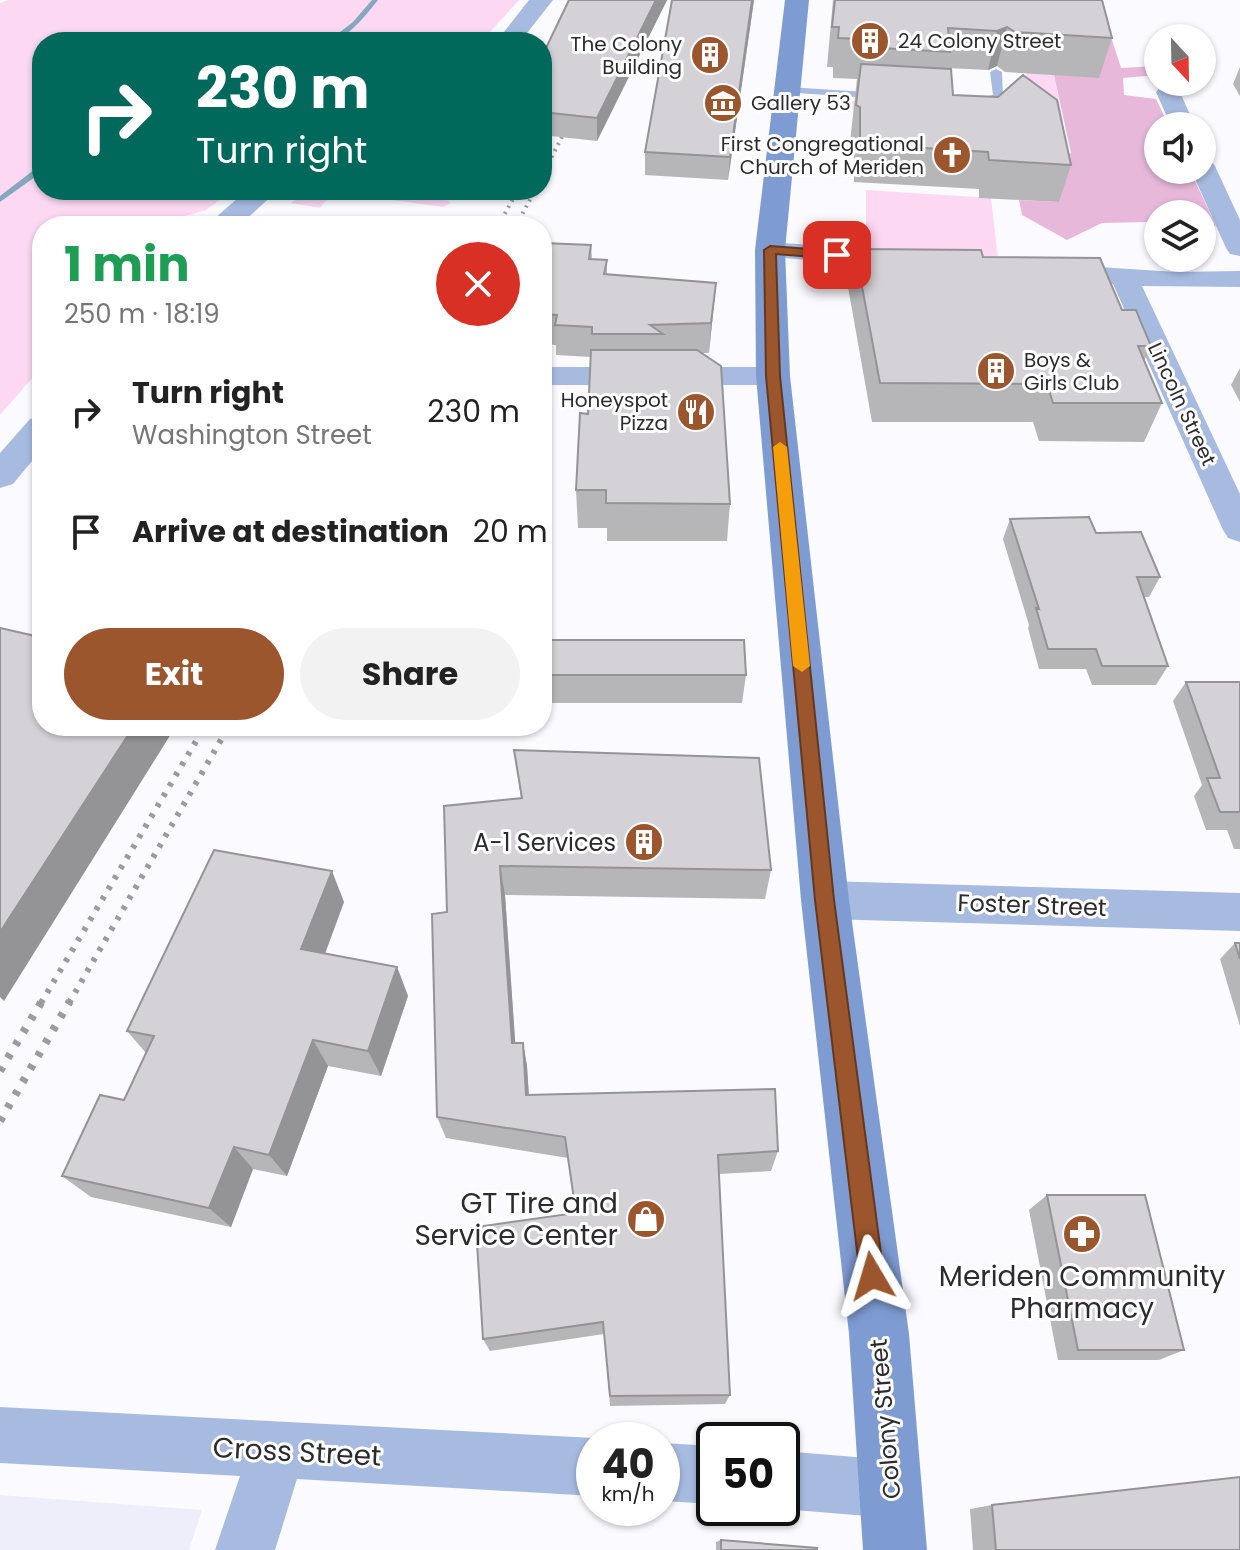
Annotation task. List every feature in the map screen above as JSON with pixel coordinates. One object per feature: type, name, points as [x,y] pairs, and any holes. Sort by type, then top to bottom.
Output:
[{"type":"main road","name":"Colony Street","points":[[797,0],[770,250],[773,376],[825,900],[877,1318],[895,1550]]},
{"type":"street","points":[[516,32],[541,0]]},
{"type":"street","points":[[1210,184],[1240,248]]},
{"type":"street","points":[[233,216],[252,200]]},
{"type":"street","points":[[770,250],[933,263]]},
{"type":"street","points":[[1029,270],[1124,278],[1240,279]]},
{"type":"street","name":"Lincoln Street","points":[[1124,278],[1227,476],[1240,530]]},
{"type":"street","points":[[552,376],[773,376]]},
{"type":"street","points":[[0,476],[32,439]]},
{"type":"street","name":"Foster Street","points":[[825,900],[1240,912]]},
{"type":"street","name":"Cross Street","points":[[0,1435],[576,1466]]},
{"type":"street","points":[[245,1550],[277,1451]]},
{"type":"street","points":[[800,1481],[892,1489]]},
{"type":"lane","points":[[968,101],[999,98],[996,72]]},
{"type":"lane","points":[[787,90],[891,96]]},
{"type":"shaded area","points":[[8,0],[519,0],[490,32],[32,32],[32,200],[220,200],[206,210],[185,216],[32,216],[32,378],[0,415],[0,3]]},
{"type":"shaded area","points":[[1099,0],[1121,68],[1144,67],[1144,76],[1123,78],[1124,95],[1156,99],[1162,112],[1144,112],[1144,184],[1196,184],[1204,200],[1144,200],[1144,222],[1102,223],[1067,240],[1022,215],[1019,200],[1059,202],[1052,166],[1071,153],[1054,75]]},
{"type":"shaded area","points":[[1026,73],[1054,75],[1063,122],[825,108],[826,99],[975,109],[1028,84]]},
{"type":"shaded area","points":[[866,190],[991,198],[998,258],[866,249]]},
{"type":"shaded area","points":[[294,200],[327,200],[320,208],[291,203]]},
{"type":"shaded area","points":[[392,200],[447,200],[451,203],[443,207]]},
{"type":"shaded area","points":[[0,1495],[202,1510],[189,1550],[0,1550]]},
{"type":"building","points":[[569,0],[656,0],[597,118],[552,113],[552,35]]},
{"type":"building","points":[[672,0],[752,0],[730,157],[645,152]]},
{"type":"building","points":[[835,0],[1102,0],[1112,38],[1015,32],[1007,27],[997,31],[948,28],[950,52],[863,47],[864,39],[838,38],[839,27],[832,27]]},
{"type":"building","points":[[861,64],[951,69],[953,95],[998,97],[1023,75],[1057,100],[1071,165],[989,160],[988,152],[860,144],[860,107],[856,105]]},
{"type":"building","points":[[552,243],[591,245],[589,259],[607,260],[604,274],[716,283],[711,323],[650,325],[663,334],[592,334],[592,327],[555,325],[557,315],[552,315]]},
{"type":"building","name":"Boys & Girls Club","points":[[855,249],[981,250],[983,257],[1100,258],[1122,310],[1136,310],[1151,346],[1138,346],[1162,403],[1053,403],[1047,384],[880,383]]},
{"type":"building","points":[[591,350],[697,350],[721,366],[730,504],[606,503],[606,490],[576,490],[580,413],[588,414]]},
{"type":"building","points":[[1089,517],[1096,533],[1141,532],[1160,577],[1137,577],[1168,666],[1102,666],[1096,649],[1048,649],[1036,608],[1039,609],[1010,519]]},
{"type":"building","points":[[0,628],[32,636],[32,736],[127,736],[0,932]]},
{"type":"building","points":[[552,640],[744,640],[746,675],[552,675]]},
{"type":"building","points":[[1186,682],[1240,682],[1240,812],[1220,812],[1207,778],[1220,778]]},
{"type":"building","points":[[514,750],[759,758],[771,870],[500,866],[512,1043],[523,1043],[526,1095],[775,1089],[778,1151],[718,1155],[730,1395],[610,1396],[603,1322],[483,1339],[476,1227],[576,1213],[565,1137],[437,1117],[432,914],[447,912],[444,806],[522,798]]},
{"type":"building","points":[[214,850],[332,871],[301,949],[397,967],[368,1051],[313,1040],[269,1155],[234,1147],[209,1208],[62,1176],[100,1095],[124,1100],[154,1036],[127,1031]]},
{"type":"building","points":[[1047,1195],[1145,1195],[1184,1350],[1078,1350]]},
{"type":"building","points":[[1240,1477],[1240,1550],[996,1550],[992,1505]]},
{"type":"building","points":[[721,1540],[817,1548],[817,1550],[721,1550]]},
{"type":"waterway","points":[[343,32],[375,0]]},
{"type":"waterway","points":[[0,200],[32,176]]},
{"type":"railway","points":[[552,126],[557,116]]},
{"type":"railway","points":[[552,156],[572,117]]},
{"type":"railway","points":[[504,216],[512,200]]},
{"type":"railway","points":[[521,216],[530,200]]},
{"type":"railway","points":[[41,1003],[199,736]]},
{"type":"railway","points":[[69,1003],[223,736]]},
{"type":"railway","points":[[0,1071],[42,1001]]},
{"type":"railway","points":[[0,1121],[70,1001]]},
{"type":"slow traffic","points":[[780,447],[802,666]]},
{"type":"place","name":"24 Colony Street","points":[[870,41]]},
{"type":"place","name":"The Colony Building","points":[[710,55]]},
{"type":"place","name":"Gallery 53","points":[[723,103]]},
{"type":"place","name":"First Congregational Church of Meriden","points":[[952,155]]},
{"type":"place","name":"Boys & Girls Club","points":[[996,371]]},
{"type":"place","name":"Honeyspot Pizza","points":[[696,412]]},
{"type":"place","name":"A-1 Services","points":[[644,842]]},
{"type":"place","name":"GT Tire and Service Center","points":[[646,1219]]},
{"type":"place","name":"Meriden Community Pharmacy","points":[[1082,1234]]},
{"type":"route","points":[[837,255],[770,250],[769,306],[773,376],[825,900],[872,1276]]}]
